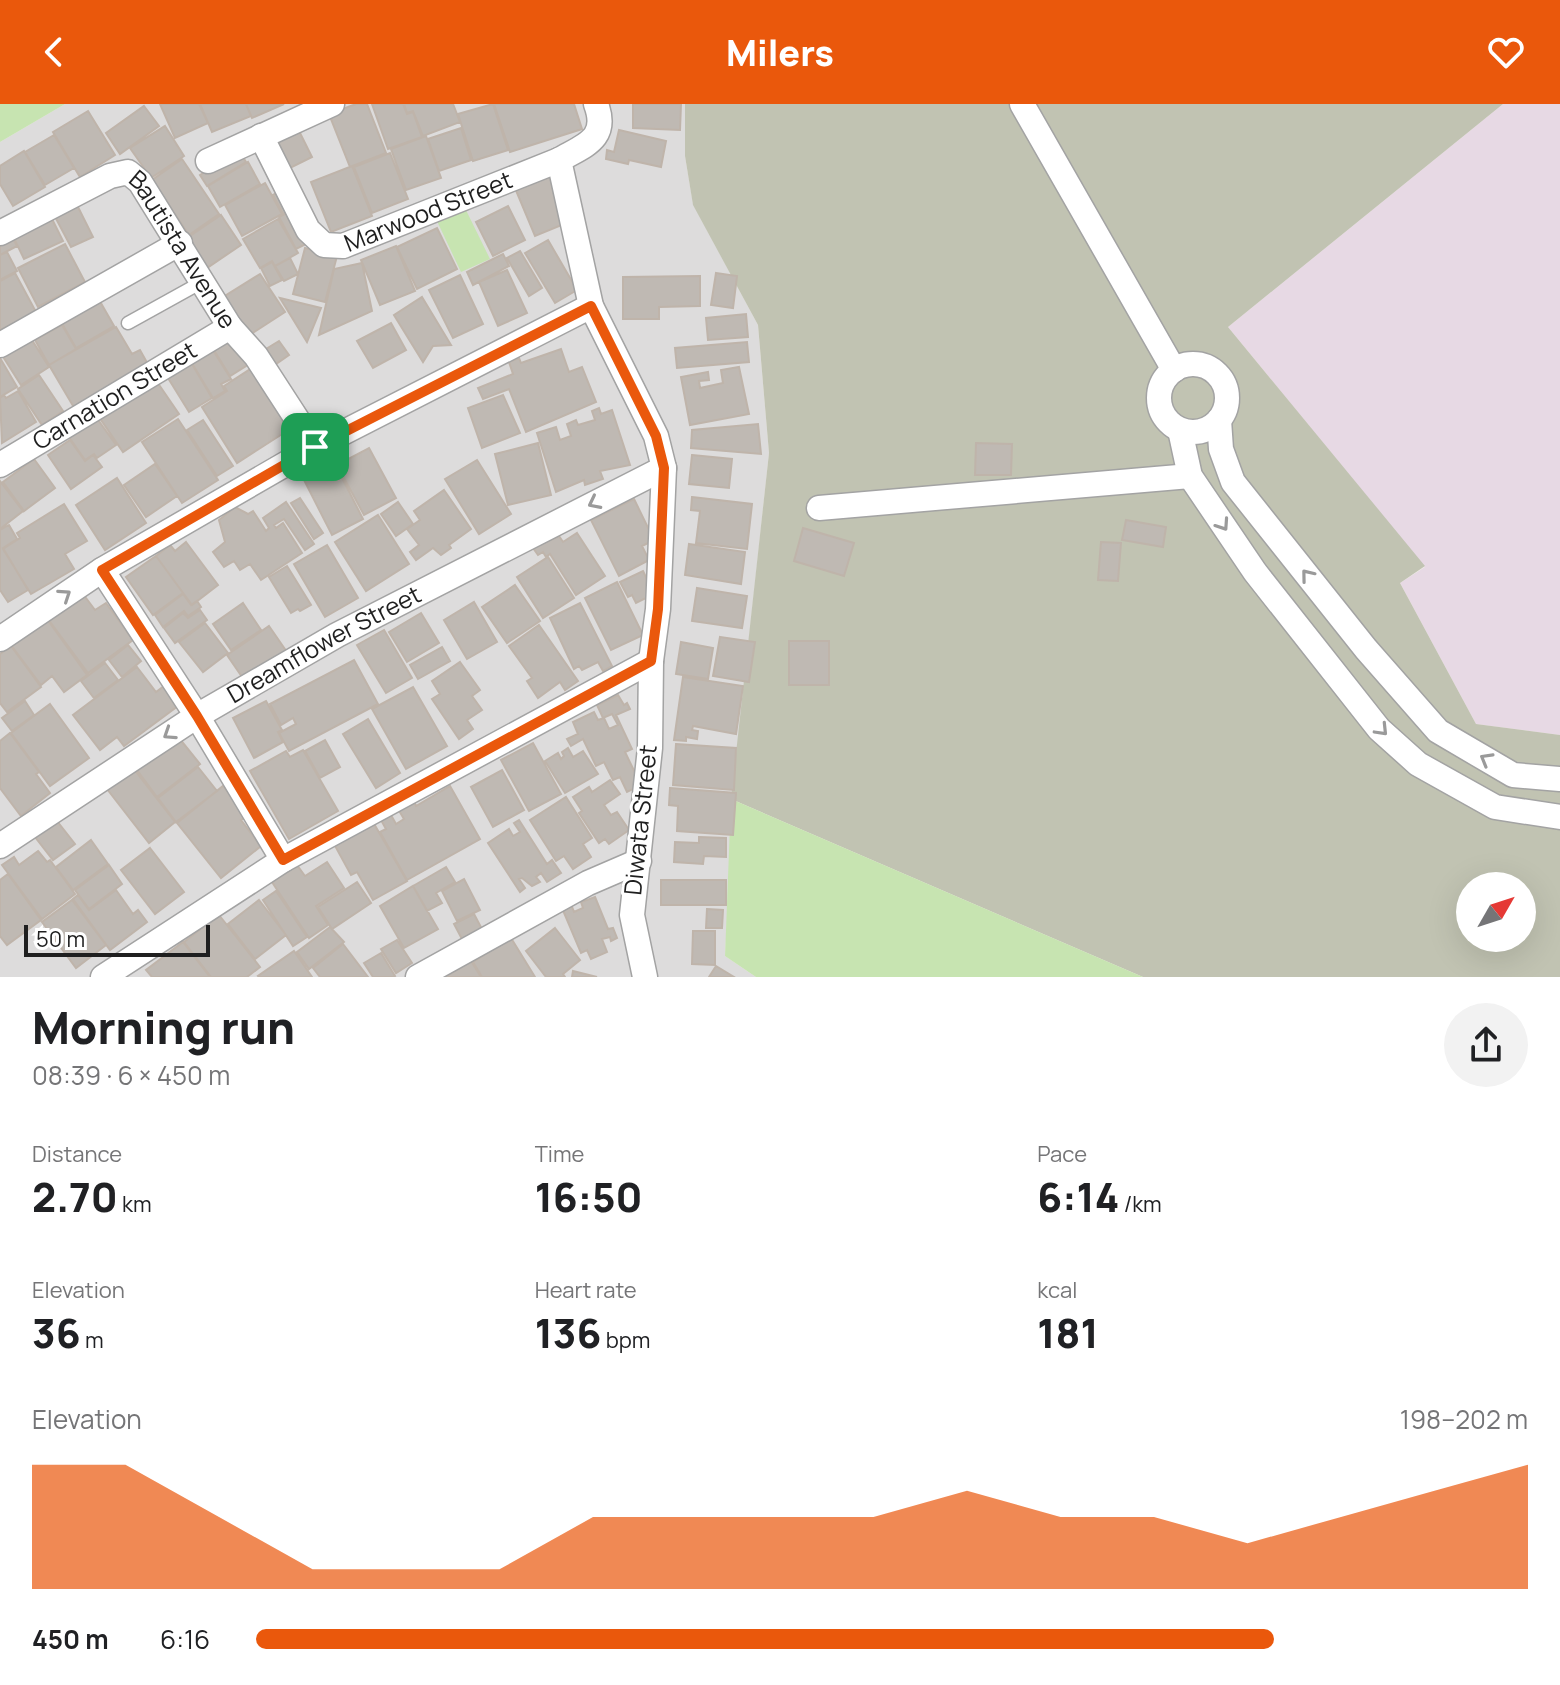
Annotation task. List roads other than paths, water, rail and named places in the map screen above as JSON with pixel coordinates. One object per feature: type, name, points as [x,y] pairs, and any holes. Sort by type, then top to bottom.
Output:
[{"type":"street","points":[[208,161],[332,104]]},
{"type":"street","name":"Marwood Street","points":[[261,136],[308,230],[324,245],[343,246],[559,160],[590,143],[599,132],[601,118],[596,104]]},
{"type":"street","points":[[1022,104],[1174,370]]},
{"type":"street","name":"Diwata Street","points":[[559,160],[591,306],[656,436],[664,468],[658,609],[651,661],[650,748],[632,915],[645,977]]},
{"type":"street","name":"Bautista Avenue","points":[[0,233],[110,176],[128,172],[140,182],[230,327],[256,356],[315,447]]},
{"type":"street","points":[[0,345],[180,243]]},
{"type":"street","points":[[0,639],[102,570],[315,447],[591,306]]},
{"type":"street","name":"Carnation Street","points":[[0,465],[230,327]]},
{"type":"street","points":[[1560,779],[1513,775],[1438,731],[1366,649],[1233,482],[1221,449],[1219,420],[1226,401],[1226,390],[1214,372],[1195,365],[1174,370],[1166,377],[1159,396],[1164,416],[1180,430],[1190,476],[1255,572],[1379,729],[1418,764],[1495,807],[1560,817]]},
{"type":"street","points":[[1180,430],[1201,431],[1219,420]]},
{"type":"street","name":"Dreamflower Street","points":[[0,846],[197,716],[337,635],[664,468]]},
{"type":"street","points":[[819,508],[1190,476]]},
{"type":"street","points":[[102,570],[197,716],[283,860]]},
{"type":"street","points":[[103,977],[283,860],[651,661]]},
{"type":"street","points":[[1418,764],[1438,731]]},
{"type":"street","points":[[418,977],[588,883],[639,861]]},
{"type":"lane","points":[[128,323],[202,282]]}]
